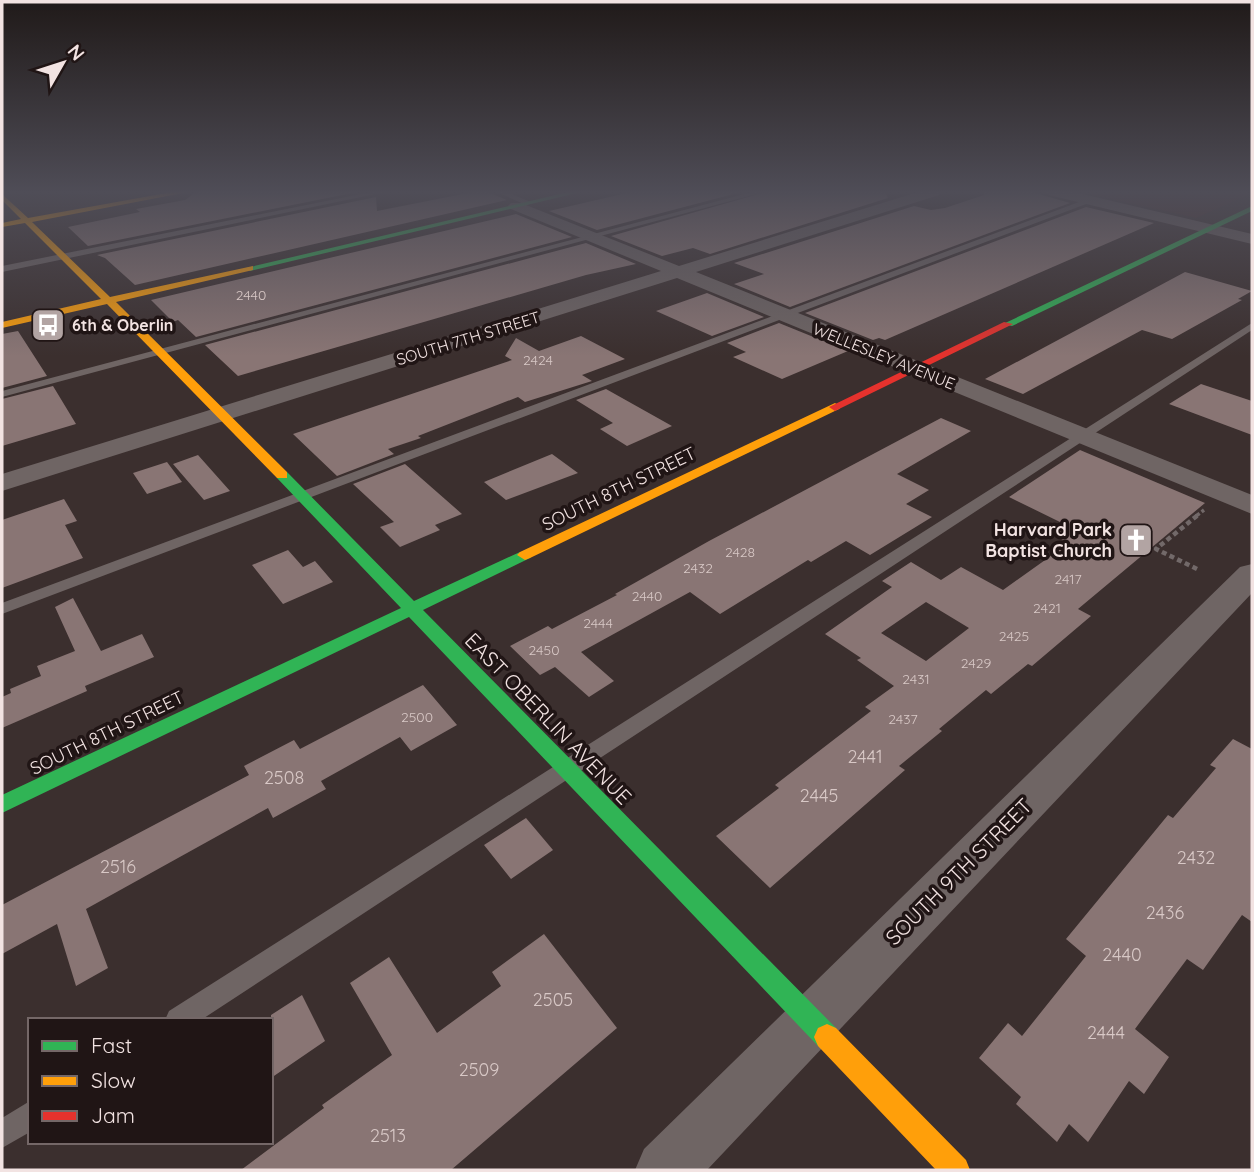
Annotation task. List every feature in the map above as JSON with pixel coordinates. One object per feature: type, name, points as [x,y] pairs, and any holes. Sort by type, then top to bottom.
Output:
[{"type":"street","name":"EAST OBERLIN AVENUE","points":[[51,247],[106,301],[122,311],[224,414],[956,1170]]},
{"type":"street","points":[[2,326],[342,247]]},
{"type":"street","name":"WELLESLEY AVENUE","points":[[617,247],[1252,505]]},
{"type":"street","name":"SOUTH 7TH STREET","points":[[2,483],[760,247]]},
{"type":"street","name":"SOUTH 8TH STREET","points":[[2,804],[1169,247]]},
{"type":"street","name":"SOUTH 9TH STREET","points":[[665,1170],[1252,574]]},
{"type":"lane","points":[[2,268],[112,247]]},
{"type":"lane","points":[[2,394],[556,247]]},
{"type":"lane","points":[[2,609],[967,247]]},
{"type":"lane","points":[[181,1018],[1252,326]]},
{"type":"lane","points":[[2,1134],[28,1116]]},
{"type":"path","points":[[1198,569],[1156,549],[1211,505]]},
{"type":"building","points":[[137,247],[303,247],[135,285],[105,258],[97,255]]},
{"type":"building","points":[[377,247],[536,247],[196,337],[178,320],[173,322],[151,300]]},
{"type":"building","points":[[572,247],[595,247],[636,264],[586,275],[238,376],[205,345]]},
{"type":"building","points":[[638,247],[733,247],[710,254],[693,248],[662,256]]},
{"type":"building","points":[[785,247],[952,247],[790,307],[734,284],[764,274],[734,263]]},
{"type":"building","points":[[981,247],[1100,247],[885,340],[873,340],[805,313]]},
{"type":"building","points":[[1185,272],[1252,291],[1238,299],[1242,300],[1172,339],[1142,330],[1023,394],[985,379]]},
{"type":"building","points":[[707,293],[764,317],[712,336],[656,311]]},
{"type":"building","points":[[779,323],[848,351],[782,379],[733,357],[746,352],[727,343]]},
{"type":"building","points":[[18,331],[47,376],[2,388],[2,334]]},
{"type":"building","points":[[581,336],[625,359],[582,375],[592,381],[525,402],[518,397],[388,449],[394,454],[337,476],[293,434],[512,360],[505,356],[516,338],[539,351]]},
{"type":"building","points":[[1201,384],[1252,401],[1252,435],[1169,404]]},
{"type":"building","points":[[53,386],[76,424],[2,446],[2,399]]},
{"type":"building","points":[[606,389],[672,426],[627,446],[600,429],[613,423],[576,400]]},
{"type":"building","points":[[941,418],[971,431],[897,474],[929,490],[906,504],[932,517],[870,555],[846,541],[811,562],[808,560],[720,614],[690,592],[581,652],[614,681],[589,697],[555,667],[540,675],[510,646],[548,626],[552,629],[617,595],[615,594],[709,541]]},
{"type":"building","points":[[1080,450],[1205,503],[1078,609],[1091,616],[1032,666],[1028,664],[991,694],[986,690],[939,729],[942,731],[899,766],[905,770],[770,888],[716,836],[779,788],[775,785],[871,711],[865,707],[894,686],[857,660],[861,658],[825,634],[892,587],[882,581],[911,562],[941,580],[961,567],[1003,590],[1069,543],[1048,532],[1062,523],[1009,497]],"holes":[[[926,602],[969,628],[926,661],[881,633]]]},
{"type":"building","points":[[552,454],[578,473],[506,500],[484,482]]},
{"type":"building","points":[[198,455],[230,491],[204,500],[173,464]]},
{"type":"building","points":[[167,462],[182,482],[147,494],[133,473]]},
{"type":"building","points":[[405,464],[462,514],[435,525],[440,530],[400,547],[380,527],[394,522],[353,484]]},
{"type":"building","points":[[64,499],[77,521],[65,525],[83,558],[2,588],[2,520]]},
{"type":"building","points":[[288,550],[303,567],[315,561],[333,582],[283,604],[252,565]]},
{"type":"building","points":[[73,598],[101,651],[142,634],[154,657],[85,686],[87,691],[2,728],[2,697],[11,693],[10,689],[41,676],[37,666],[75,651],[55,607]]},
{"type":"building","points":[[423,685],[457,725],[411,751],[400,737],[321,781],[326,789],[273,818],[268,808],[86,909],[108,968],[76,986],[57,924],[2,954],[2,905],[249,775],[244,766],[294,740],[300,749]]},
{"type":"building","points":[[1233,739],[1252,749],[1252,922],[1242,915],[1203,970],[1187,959],[1135,1029],[1169,1057],[1144,1094],[1129,1081],[1088,1142],[1069,1124],[1057,1142],[1016,1104],[1021,1097],[979,1058],[1008,1023],[1022,1036],[1086,956],[1066,939],[1168,815],[1173,818],[1216,768],[1210,765]]},
{"type":"building","points":[[526,818],[553,850],[511,879],[484,845]]},
{"type":"building","points":[[544,934],[617,1028],[451,1170],[241,1170],[324,1108],[322,1105],[392,1055],[350,983],[389,957],[437,1033],[501,986],[492,972]]},
{"type":"building","points":[[302,995],[325,1041],[273,1077],[273,1018],[271,1015]]},
{"type":"traffic: fast","points":[[250,268],[342,247]]},
{"type":"traffic: fast","points":[[1008,324],[1171,247]]},
{"type":"traffic: fast","points":[[282,475],[827,1037]]},
{"type":"traffic: fast","points":[[2,804],[525,555]]},
{"type":"traffic: slow","points":[[52,247],[95,290],[122,311],[282,475]]},
{"type":"traffic: slow","points":[[2,325],[250,268]]},
{"type":"traffic: slow","points":[[525,555],[835,407]]},
{"type":"traffic: slow","points":[[827,1037],[956,1170]]},
{"type":"traffic: jam","points":[[835,407],[1008,324]]},
{"type":"place","name":"6th & Oberlin","points":[[48,325]]},
{"type":"place","name":"Harvard Park Baptist Church","points":[[1136,540]]}]
